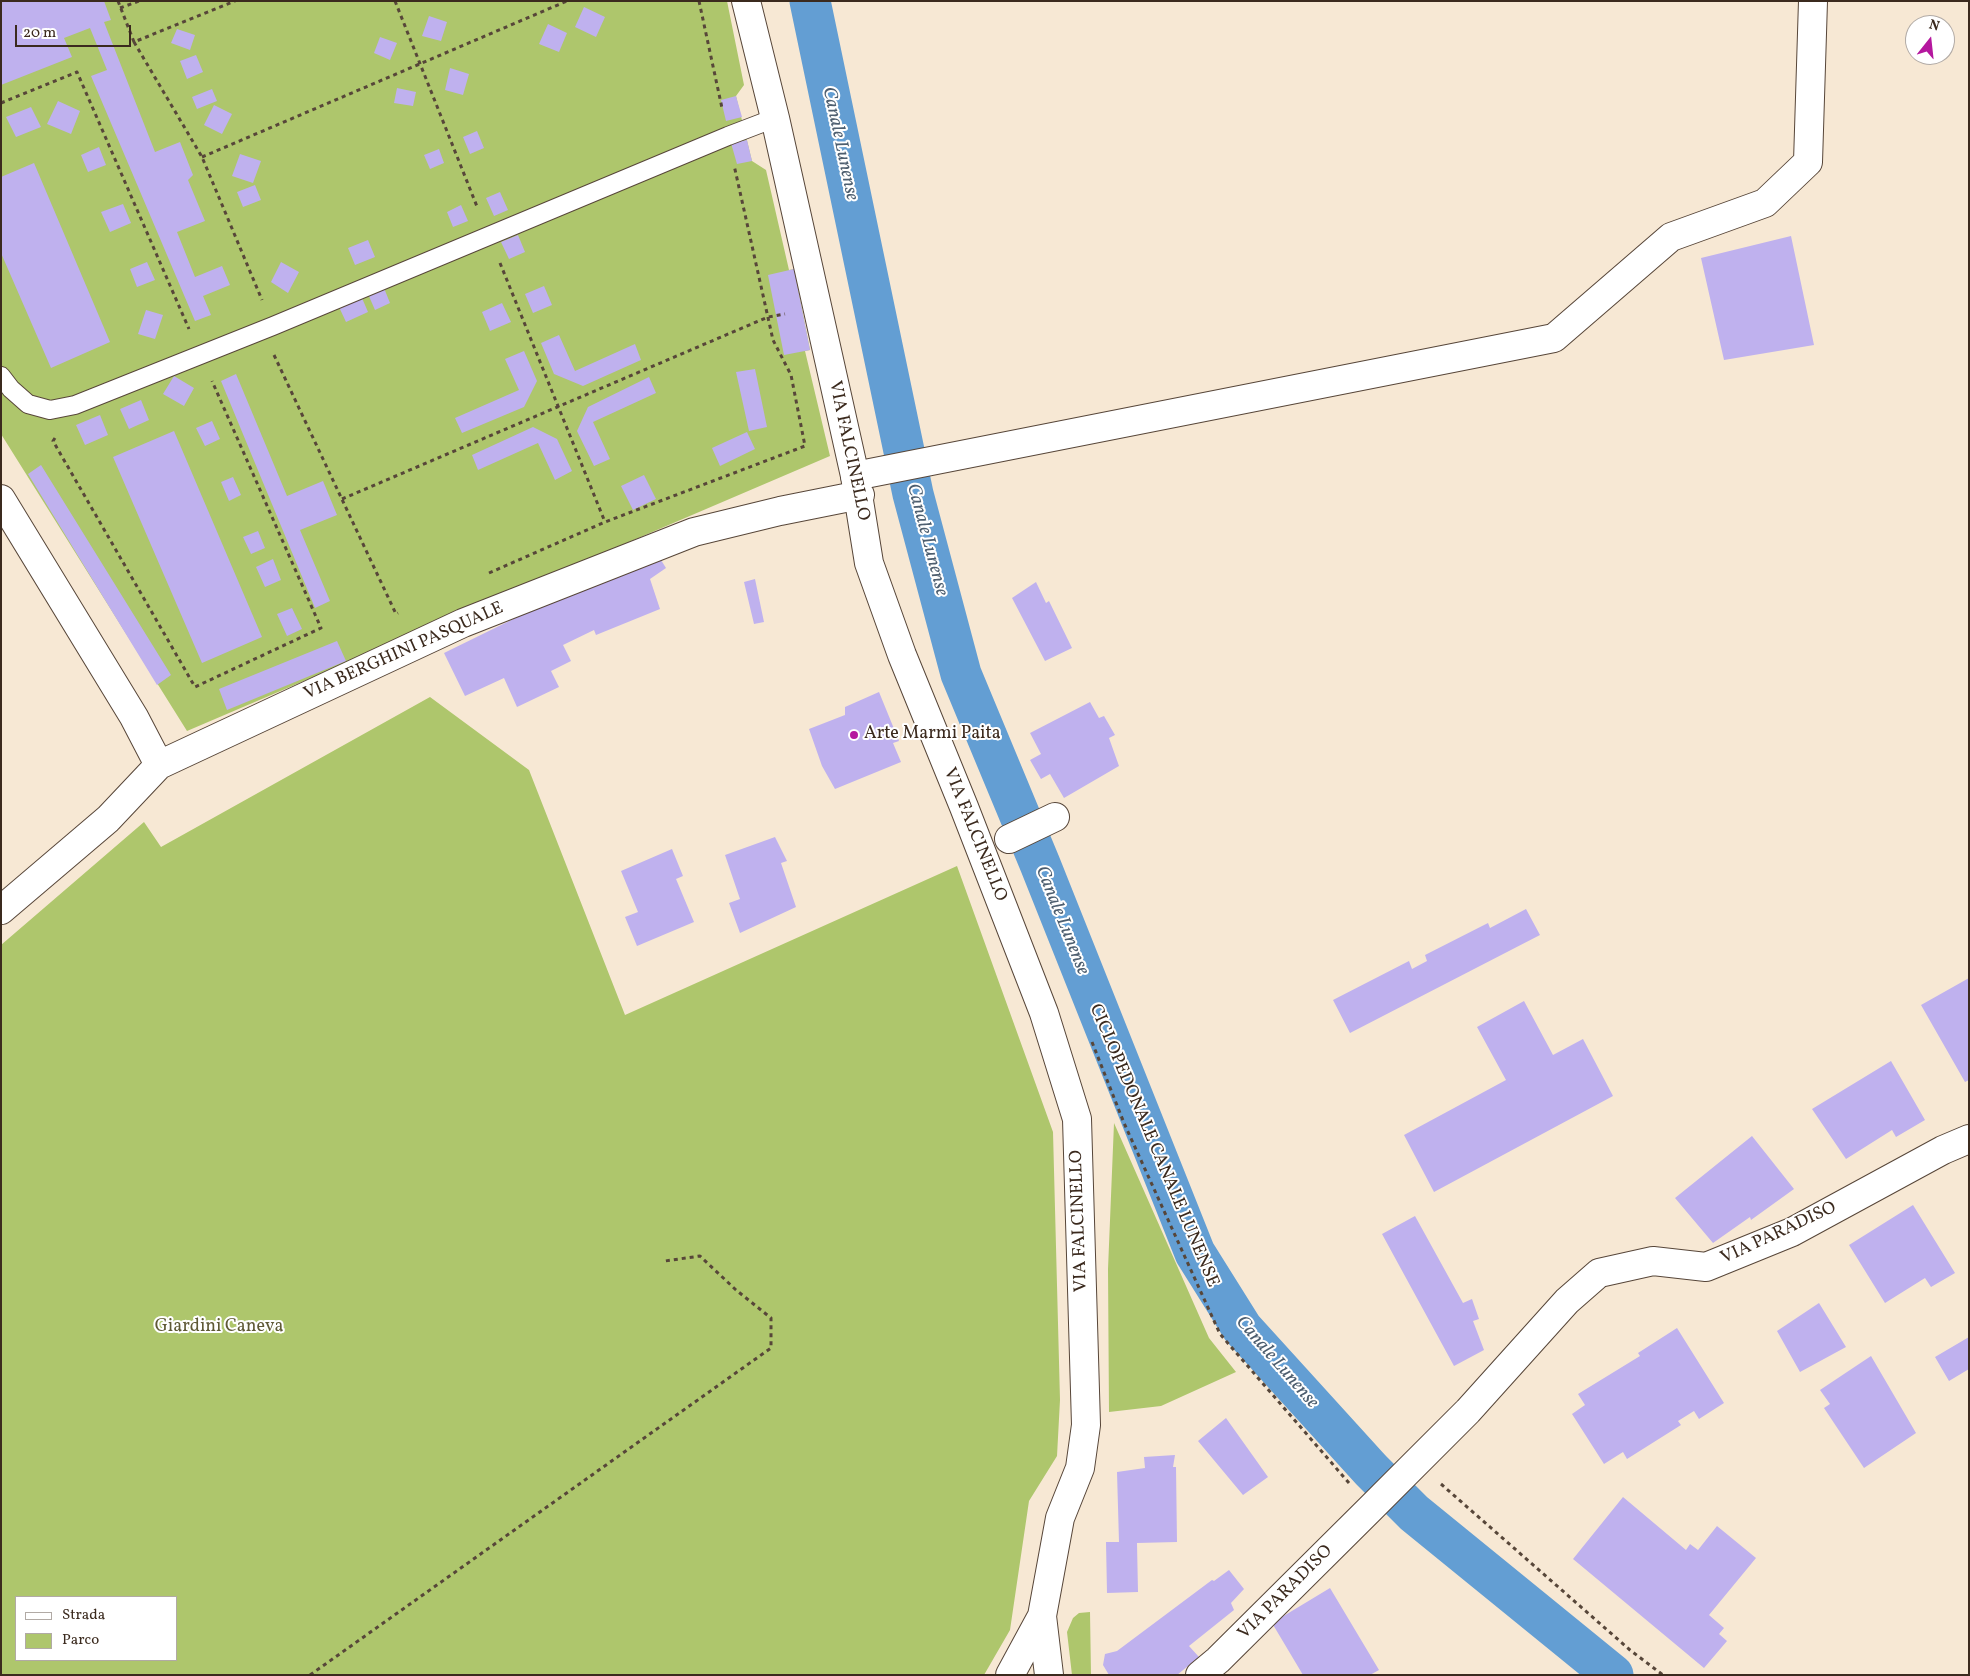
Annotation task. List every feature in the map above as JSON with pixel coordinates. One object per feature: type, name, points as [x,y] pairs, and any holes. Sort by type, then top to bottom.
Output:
[{"type":"street","name":"VIA FALCINELLO","points":[[746,1],[775,118],[857,486],[869,563],[902,655],[964,807],[1044,1013],[1077,1119],[1086,1425],[1080,1468],[1060,1518],[1042,1616],[1049,1675]]},
{"type":"street","name":"VIA BERGHINI PASQUALE","points":[[1,910],[108,819],[159,766],[463,623],[694,532],[780,511],[857,486],[885,470],[1554,338],[1671,237],[1765,203],[1808,162],[1814,1]]},
{"type":"street","points":[[1,499],[134,717],[159,766]]},
{"type":"street","points":[[1013,838],[1055,817]]},
{"type":"street","name":"VIA PARADISO","points":[[1200,1675],[1218,1660],[1370,1509],[1468,1410],[1567,1301],[1599,1273],[1653,1261],[1706,1267],[1792,1232],[1943,1150],[1969,1139]]},
{"type":"street","name":"VIA FALCINELLO","points":[[1010,1675],[1042,1616]]},
{"type":"lane","points":[[1,376],[11,389],[28,404],[50,410],[75,405],[267,328],[775,118]]},
{"type":"path","points":[[118,1],[134,42],[202,157],[267,328],[342,499],[396,614],[405,610]]},
{"type":"path","points":[[120,8],[139,1]]},
{"type":"path","points":[[134,42],[235,1]]},
{"type":"path","points":[[202,157],[566,1]]},
{"type":"path","points":[[487,574],[606,522],[805,446],[791,375],[773,340],[699,1]]},
{"type":"path","points":[[1,103],[77,72],[321,628],[195,687],[53,441],[75,405]]},
{"type":"path","points":[[342,499],[768,317]]},
{"type":"path","name":"CICLOPEDONALE CANALE LUNENSE","points":[[1091,1040],[1124,1123],[1220,1334],[1370,1509]]},
{"type":"path","points":[[310,1675],[771,1348],[771,1318],[736,1290],[700,1256],[665,1261]]},
{"type":"path","points":[[1416,1462],[1630,1650],[1663,1675]]},
{"type":"green space","points":[[1,1],[727,1],[744,85],[736,96],[752,161],[766,170],[789,270],[794,269],[810,350],[805,351],[830,456],[187,731],[1,434]]},
{"type":"green space","name":"Giardini Caneva","points":[[430,697],[529,770],[625,1015],[957,866],[1053,1132],[1060,1400],[1057,1456],[1029,1501],[1010,1630],[984,1675],[1,1675],[1,945],[144,822],[161,847]]},
{"type":"green space","points":[[1114,1123],[1209,1338],[1236,1372],[1161,1406],[1109,1412],[1108,1269]]},
{"type":"green space","points":[[1090,1612],[1091,1675],[1072,1675],[1067,1632],[1073,1618],[1079,1613]]},
{"type":"building","points":[[1,1],[104,1],[111,20],[104,22],[155,152],[180,142],[193,175],[188,180],[205,221],[177,232],[195,277],[222,266],[230,285],[203,296],[211,315],[195,321],[91,76],[107,70],[90,28],[64,38],[72,57],[1,85]]},
{"type":"building","points":[[584,7],[605,17],[596,37],[575,27]]},
{"type":"building","points":[[429,16],[447,22],[441,41],[422,36]]},
{"type":"building","points":[[548,24],[567,33],[559,52],[539,44]]},
{"type":"building","points":[[177,29],[195,35],[190,50],[171,43]]},
{"type":"building","points":[[380,37],[397,43],[390,60],[374,53]]},
{"type":"building","points":[[196,55],[203,72],[187,79],[180,61]]},
{"type":"building","points":[[450,68],[469,74],[463,95],[445,90]]},
{"type":"building","points":[[397,88],[416,92],[413,106],[394,103]]},
{"type":"building","points":[[212,89],[217,101],[197,109],[192,97]]},
{"type":"building","points":[[736,96],[742,117],[726,121],[721,100]]},
{"type":"building","points":[[58,101],[80,111],[71,134],[47,124]]},
{"type":"building","points":[[214,105],[232,114],[222,134],[204,125]]},
{"type":"building","points":[[31,107],[41,127],[16,137],[6,117]]},
{"type":"building","points":[[477,131],[484,148],[470,154],[463,137]]},
{"type":"building","points":[[747,140],[752,161],[737,164],[731,143]]},
{"type":"building","points":[[99,147],[106,165],[88,172],[81,155]]},
{"type":"building","points":[[439,149],[444,163],[430,169],[424,155]]},
{"type":"building","points":[[240,154],[261,161],[253,183],[232,176]]},
{"type":"building","points":[[34,163],[110,342],[51,368],[1,253],[1,177]]},
{"type":"building","points":[[255,185],[261,200],[243,207],[237,192]]},
{"type":"building","points":[[500,192],[508,210],[494,216],[486,198]]},
{"type":"building","points":[[123,204],[131,223],[110,232],[101,212]]},
{"type":"building","points":[[461,205],[468,221],[453,227],[447,212]]},
{"type":"building","points":[[518,235],[525,252],[509,259],[501,242]]},
{"type":"building","points":[[1791,236],[1814,345],[1724,360],[1701,258]]},
{"type":"building","points":[[368,240],[375,257],[355,265],[348,248]]},
{"type":"building","points":[[147,262],[155,280],[137,287],[130,269]]},
{"type":"building","points":[[281,262],[299,272],[288,293],[271,282]]},
{"type":"building","points":[[794,269],[810,350],[784,355],[768,275]]},
{"type":"building","points":[[544,286],[552,305],[533,313],[525,294]]},
{"type":"building","points":[[384,288],[390,303],[375,310],[368,294]]},
{"type":"building","points":[[362,298],[368,312],[346,322],[339,307]]},
{"type":"building","points":[[502,303],[511,322],[490,331],[482,312]]},
{"type":"building","points":[[146,310],[163,315],[155,339],[138,334]]},
{"type":"building","points":[[559,335],[575,371],[635,344],[641,360],[583,386],[554,374],[541,343]]},
{"type":"building","points":[[524,351],[537,381],[524,407],[462,433],[455,418],[519,390],[505,359]]},
{"type":"building","points":[[755,369],[767,427],[749,431],[736,372]]},
{"type":"building","points":[[236,374],[287,496],[323,481],[337,515],[300,530],[330,601],[315,608],[221,381]]},
{"type":"building","points":[[174,376],[194,388],[184,406],[163,394]]},
{"type":"building","points":[[649,377],[656,393],[593,422],[610,459],[594,466],[577,431],[588,407]]},
{"type":"building","points":[[141,400],[149,420],[129,429],[120,409]]},
{"type":"building","points":[[100,415],[108,435],[85,445],[76,425]]},
{"type":"building","points":[[212,421],[220,439],[205,446],[196,428]]},
{"type":"building","points":[[533,427],[557,439],[572,471],[555,480],[538,443],[478,470],[472,455]]},
{"type":"building","points":[[174,431],[262,637],[202,663],[113,457]]},
{"type":"building","points":[[747,432],[755,449],[720,466],[712,448]]},
{"type":"building","points":[[41,465],[171,675],[157,685],[28,474]]},
{"type":"building","points":[[644,475],[656,499],[633,510],[621,486]]},
{"type":"building","points":[[233,477],[241,495],[229,501],[221,482]]},
{"type":"building","points":[[258,531],[265,548],[251,554],[243,537]]},
{"type":"building","points":[[273,559],[281,580],[265,587],[256,567]]},
{"type":"building","points":[[661,560],[666,568],[650,579],[660,609],[596,635],[594,630],[563,645],[571,661],[551,671],[559,687],[517,707],[504,678],[465,696],[444,653],[544,604],[578,593]]},
{"type":"building","points":[[755,579],[764,622],[754,624],[744,582]]},
{"type":"building","points":[[1036,582],[1046,603],[1049,601],[1072,648],[1045,661],[1012,598]]},
{"type":"building","points":[[292,608],[302,629],[287,636],[277,614]]},
{"type":"building","points":[[337,641],[346,661],[227,710],[219,689]]},
{"type":"building","name":"Arte Marmi Paita","points":[[879,692],[899,741],[893,743],[901,762],[835,789],[822,766],[809,729],[845,715],[845,707]]},
{"type":"building","points":[[1090,702],[1099,718],[1104,716],[1115,735],[1109,738],[1119,766],[1064,798],[1050,774],[1041,779],[1030,760],[1041,754],[1030,733]]},
{"type":"building","points":[[775,837],[787,861],[781,863],[796,907],[740,933],[729,903],[740,899],[725,855]]},
{"type":"building","points":[[672,849],[683,876],[676,879],[694,922],[637,946],[625,917],[638,912],[621,871]]},
{"type":"building","points":[[1526,909],[1540,935],[1350,1033],[1333,1000],[1409,961],[1412,969],[1427,961],[1425,955],[1488,923],[1490,928]]},
{"type":"building","points":[[1969,978],[1969,1080],[1965,1082],[1921,1005]]},
{"type":"building","points":[[1524,1001],[1553,1055],[1583,1039],[1613,1096],[1434,1192],[1404,1135],[1506,1080],[1477,1027]]},
{"type":"building","points":[[1891,1061],[1925,1120],[1896,1137],[1892,1130],[1846,1159],[1812,1109]]},
{"type":"building","points":[[1752,1136],[1794,1189],[1751,1220],[1750,1217],[1713,1243],[1675,1198]]},
{"type":"building","points":[[1913,1205],[1955,1273],[1931,1287],[1925,1278],[1885,1303],[1849,1245]]},
{"type":"building","points":[[1415,1216],[1463,1303],[1472,1299],[1479,1319],[1473,1321],[1484,1350],[1454,1366],[1382,1234]]},
{"type":"building","points":[[1819,1303],[1846,1347],[1800,1372],[1777,1331]]},
{"type":"building","points":[[1677,1328],[1724,1403],[1699,1419],[1694,1411],[1678,1421],[1681,1425],[1627,1459],[1623,1452],[1604,1464],[1572,1414],[1585,1405],[1578,1394],[1640,1356],[1638,1353]]},
{"type":"building","points":[[1969,1337],[1969,1369],[1949,1381],[1935,1357]]},
{"type":"building","points":[[1871,1356],[1916,1433],[1864,1468],[1824,1408],[1830,1404],[1820,1390]]},
{"type":"building","points":[[1226,1418],[1268,1477],[1243,1495],[1198,1441]]},
{"type":"building","points":[[1175,1455],[1173,1467],[1176,1467],[1177,1542],[1137,1543],[1138,1592],[1107,1593],[1106,1542],[1119,1542],[1117,1472],[1145,1468],[1144,1457]]},
{"type":"building","points":[[1623,1497],[1686,1550],[1690,1544],[1698,1550],[1717,1526],[1756,1558],[1709,1615],[1724,1628],[1719,1634],[1727,1641],[1704,1668],[1573,1559]]},
{"type":"building","points":[[1229,1570],[1244,1589],[1231,1603],[1234,1610],[1189,1646],[1199,1657],[1177,1675],[1109,1675],[1103,1665],[1105,1654],[1117,1651],[1212,1580],[1214,1581]]},
{"type":"building","points":[[1330,1588],[1379,1670],[1370,1675],[1303,1675],[1272,1623]]},
{"type":"waterway","name":"Canale Lunense","points":[[810,1],[913,494],[961,674],[1040,864],[1195,1253],[1242,1328],[1371,1470],[1414,1513],[1613,1675]]},
{"type":"place","name":"Arte Marmi Paita","points":[[854,735]]}]
